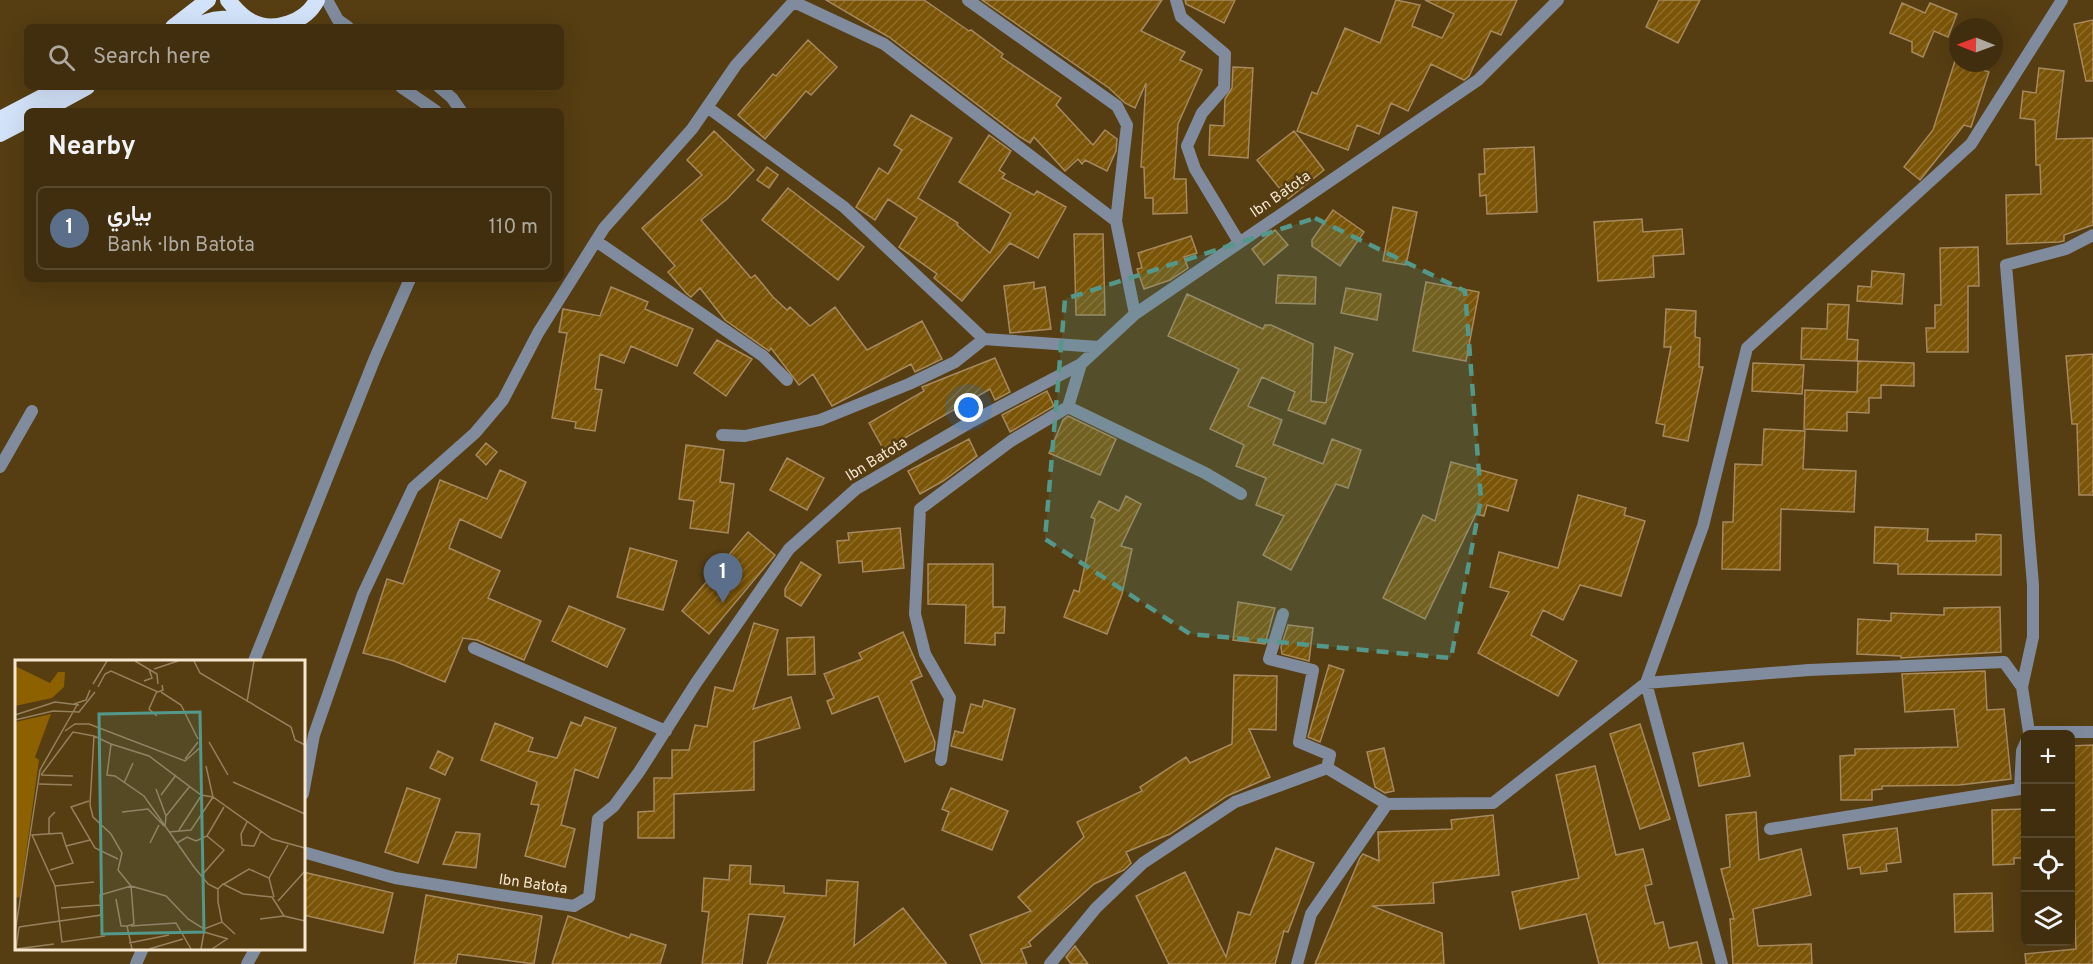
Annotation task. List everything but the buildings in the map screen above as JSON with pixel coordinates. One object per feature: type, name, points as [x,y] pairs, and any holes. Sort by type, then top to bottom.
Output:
[{"type":"highway","points":[[177,24],[208,0]]},
{"type":"highway","points":[[228,0],[238,13],[254,23]]},
{"type":"highway","points":[[296,24],[317,0]]},
{"type":"highway","points":[[200,24],[207,20],[224,17],[259,24]]},
{"type":"highway","points":[[0,119],[55,90]]},
{"type":"highway","points":[[48,108],[82,90]]},
{"type":"highway","points":[[0,134],[24,122]]},
{"type":"street","points":[[327,0],[338,20],[344,24]]},
{"type":"street","points":[[968,0],[1118,106],[1127,125],[1116,221],[1136,314]]},
{"type":"street","points":[[1176,0],[1181,17],[1225,54],[1224,88],[1202,113],[1187,146],[1195,169],[1239,242]]},
{"type":"street","points":[[1327,768],[1387,804],[1493,803],[1646,683],[1703,526],[1747,348],[1971,144],[2062,0]]},
{"type":"street","points":[[304,789],[314,735],[363,594],[412,488],[475,433],[503,400],[538,333],[596,241],[707,107],[736,65],[794,1],[884,44],[1116,221]]},
{"type":"street","name":"Ibn Batota","points":[[304,852],[395,878],[574,906],[589,897],[598,819],[614,806],[633,781],[789,549],[856,489],[969,423],[1081,364],[1136,314],[1478,80],[1555,1]]},
{"type":"street","points":[[404,90],[432,108]]},
{"type":"street","points":[[443,90],[459,108]]},
{"type":"street","points":[[707,107],[844,207],[984,339],[1099,347]]},
{"type":"street","points":[[2022,687],[2033,637],[2032,585],[2006,266],[2066,249],[2093,235]]},
{"type":"street","points":[[596,241],[763,356],[787,380]]},
{"type":"street","points":[[254,660],[407,282]]},
{"type":"street","points":[[722,435],[745,436],[831,416],[955,362],[984,339]]},
{"type":"street","points":[[941,760],[950,698],[925,654],[915,614],[920,509],[1011,441],[1068,407],[1081,364]]},
{"type":"street","points":[[1068,407],[1205,473],[1240,494]]},
{"type":"street","points":[[0,467],[32,411]]},
{"type":"street","points":[[1283,614],[1269,659],[1313,670],[1299,742],[1330,755],[1327,768]]},
{"type":"street","points":[[474,648],[666,731]]},
{"type":"street","points":[[1646,683],[1809,670],[2004,662],[2022,687],[2032,730]]},
{"type":"street","points":[[1646,683],[1722,964]]},
{"type":"street","points":[[2075,733],[2093,732]]},
{"type":"street","points":[[1050,964],[1096,908],[1143,863],[1235,802],[1327,768]]},
{"type":"street","points":[[1770,829],[2020,789],[2021,784]]},
{"type":"street","points":[[1297,964],[1311,915],[1387,804]]},
{"type":"street","points":[[136,964],[143,949]]},
{"type":"street","points":[[248,964],[256,949]]},
{"type":"highlighted area","points":[[1315,218],[1465,291],[1481,499],[1451,658],[1190,634],[1045,539],[1065,299]]},
{"type":"place","name":"بياري","points":[[723,603]]}]
